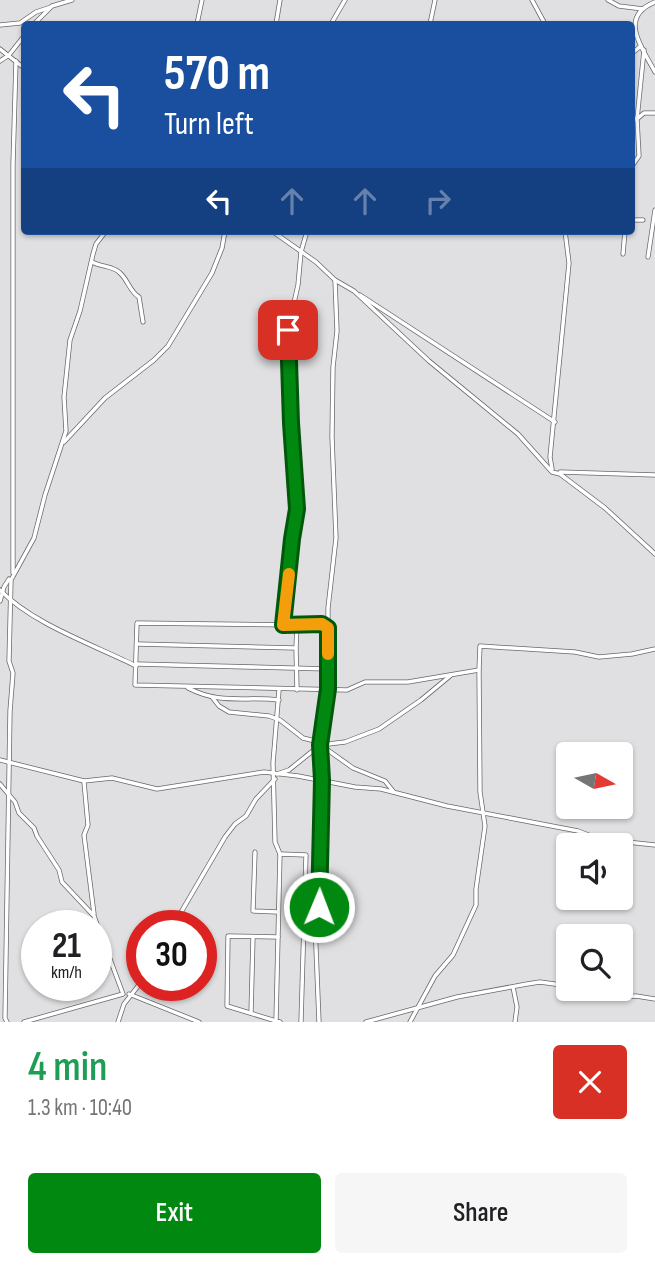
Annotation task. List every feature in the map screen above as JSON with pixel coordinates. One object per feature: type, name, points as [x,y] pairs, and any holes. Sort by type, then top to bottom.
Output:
[{"type":"street","points":[[23,21],[36,12],[72,0]]},
{"type":"street","points":[[196,21],[202,0]]},
{"type":"street","points":[[276,21],[280,0]]},
{"type":"street","points":[[333,21],[345,0]]},
{"type":"street","points":[[431,21],[435,0]]},
{"type":"street","points":[[532,0],[543,21]]},
{"type":"street","points":[[608,0],[619,6],[643,9]]},
{"type":"street","points":[[635,26],[643,9],[655,2]]},
{"type":"street","points":[[37,21],[51,7]]},
{"type":"street","points":[[0,25],[21,22]]},
{"type":"street","points":[[635,34],[655,72]]},
{"type":"street","points":[[0,61],[9,55],[21,40]]},
{"type":"street","points":[[635,52],[642,48]]},
{"type":"street","points":[[635,109],[642,48]]},
{"type":"street","points":[[0,49],[21,65]]},
{"type":"street","points":[[4,1019],[13,673],[9,662],[13,575],[13,164],[16,61]]},
{"type":"street","points":[[635,118],[644,113],[655,113]]},
{"type":"street","points":[[635,126],[639,156],[635,162]]},
{"type":"street","points":[[648,257],[655,210]]},
{"type":"street","points":[[635,220],[643,220]]},
{"type":"street","points":[[0,601],[1,591],[34,538],[44,495],[66,431],[64,397],[70,340],[96,244],[103,235]]},
{"type":"street","points":[[62,444],[105,398],[168,346],[212,273],[224,235]]},
{"type":"street","points":[[277,235],[335,280],[555,422]]},
{"type":"street","points":[[283,625],[297,516],[288,330],[298,285],[300,252],[306,235]]},
{"type":"street","points":[[552,472],[550,457],[569,263],[566,235]]},
{"type":"street","points":[[623,254],[625,235]]},
{"type":"street","points":[[92,262],[102,267],[117,269],[123,276],[133,294],[139,297],[143,322]]},
{"type":"street","points":[[319,1022],[316,923],[319,907],[322,780],[320,745],[328,689],[328,628],[336,538],[332,437],[333,368],[337,331],[335,280]]},
{"type":"street","points":[[355,292],[429,361],[518,434],[552,472],[560,474],[605,508],[655,554]]},
{"type":"street","points":[[552,472],[655,475]]},
{"type":"street","points":[[1,591],[41,621],[136,665],[328,669]]},
{"type":"street","points":[[328,628],[322,624],[301,623],[137,624],[135,685],[347,690],[365,682],[408,682],[479,670]]},
{"type":"street","points":[[297,690],[298,625]]},
{"type":"street","points":[[136,644],[296,648]]},
{"type":"street","points":[[410,1022],[443,964],[453,955],[475,911],[485,826],[481,792],[480,646],[575,652],[599,657],[655,649]]},
{"type":"street","points":[[182,910],[225,837],[235,824],[246,816],[256,799],[275,777],[289,770],[320,745],[345,742],[379,729],[450,676]]},
{"type":"street","points":[[186,687],[212,697],[247,701],[260,698],[279,700]]},
{"type":"street","points":[[278,937],[228,936],[227,1006],[278,1021],[280,854],[275,842],[274,763],[279,690]]},
{"type":"street","points":[[212,697],[219,706],[229,712],[277,719],[354,768],[385,781],[394,792]]},
{"type":"street","points":[[0,760],[84,781],[112,778],[157,789],[264,772],[275,777],[322,780],[394,792],[578,831],[599,839],[655,845]]},
{"type":"street","points":[[84,781],[88,825],[84,835],[93,910]]},
{"type":"street","points":[[0,784],[15,802],[19,813],[34,828],[59,870],[62,882],[88,910]]},
{"type":"street","points":[[255,852],[253,911],[278,912]]},
{"type":"street","points":[[280,854],[306,855],[301,1022]]},
{"type":"street","points":[[251,1013],[253,937]]},
{"type":"street","points":[[0,941],[6,941]]},
{"type":"street","points":[[112,964],[123,993],[112,996]]},
{"type":"street","points":[[366,1022],[457,998],[540,982],[556,984]]},
{"type":"street","points":[[513,987],[517,1007],[515,1022]]},
{"type":"street","points":[[633,996],[655,999]]},
{"type":"street","points":[[118,1022],[126,1000]]},
{"type":"street","points":[[24,1022],[96,1001]]},
{"type":"street","points":[[147,1001],[199,1022]]},
{"type":"slow traffic","points":[[289,574],[283,625],[322,624],[328,628],[328,654]]},
{"type":"route","points":[[288,330],[297,509],[283,625],[322,624],[328,628],[328,689],[320,745],[322,780],[319,907]]}]
